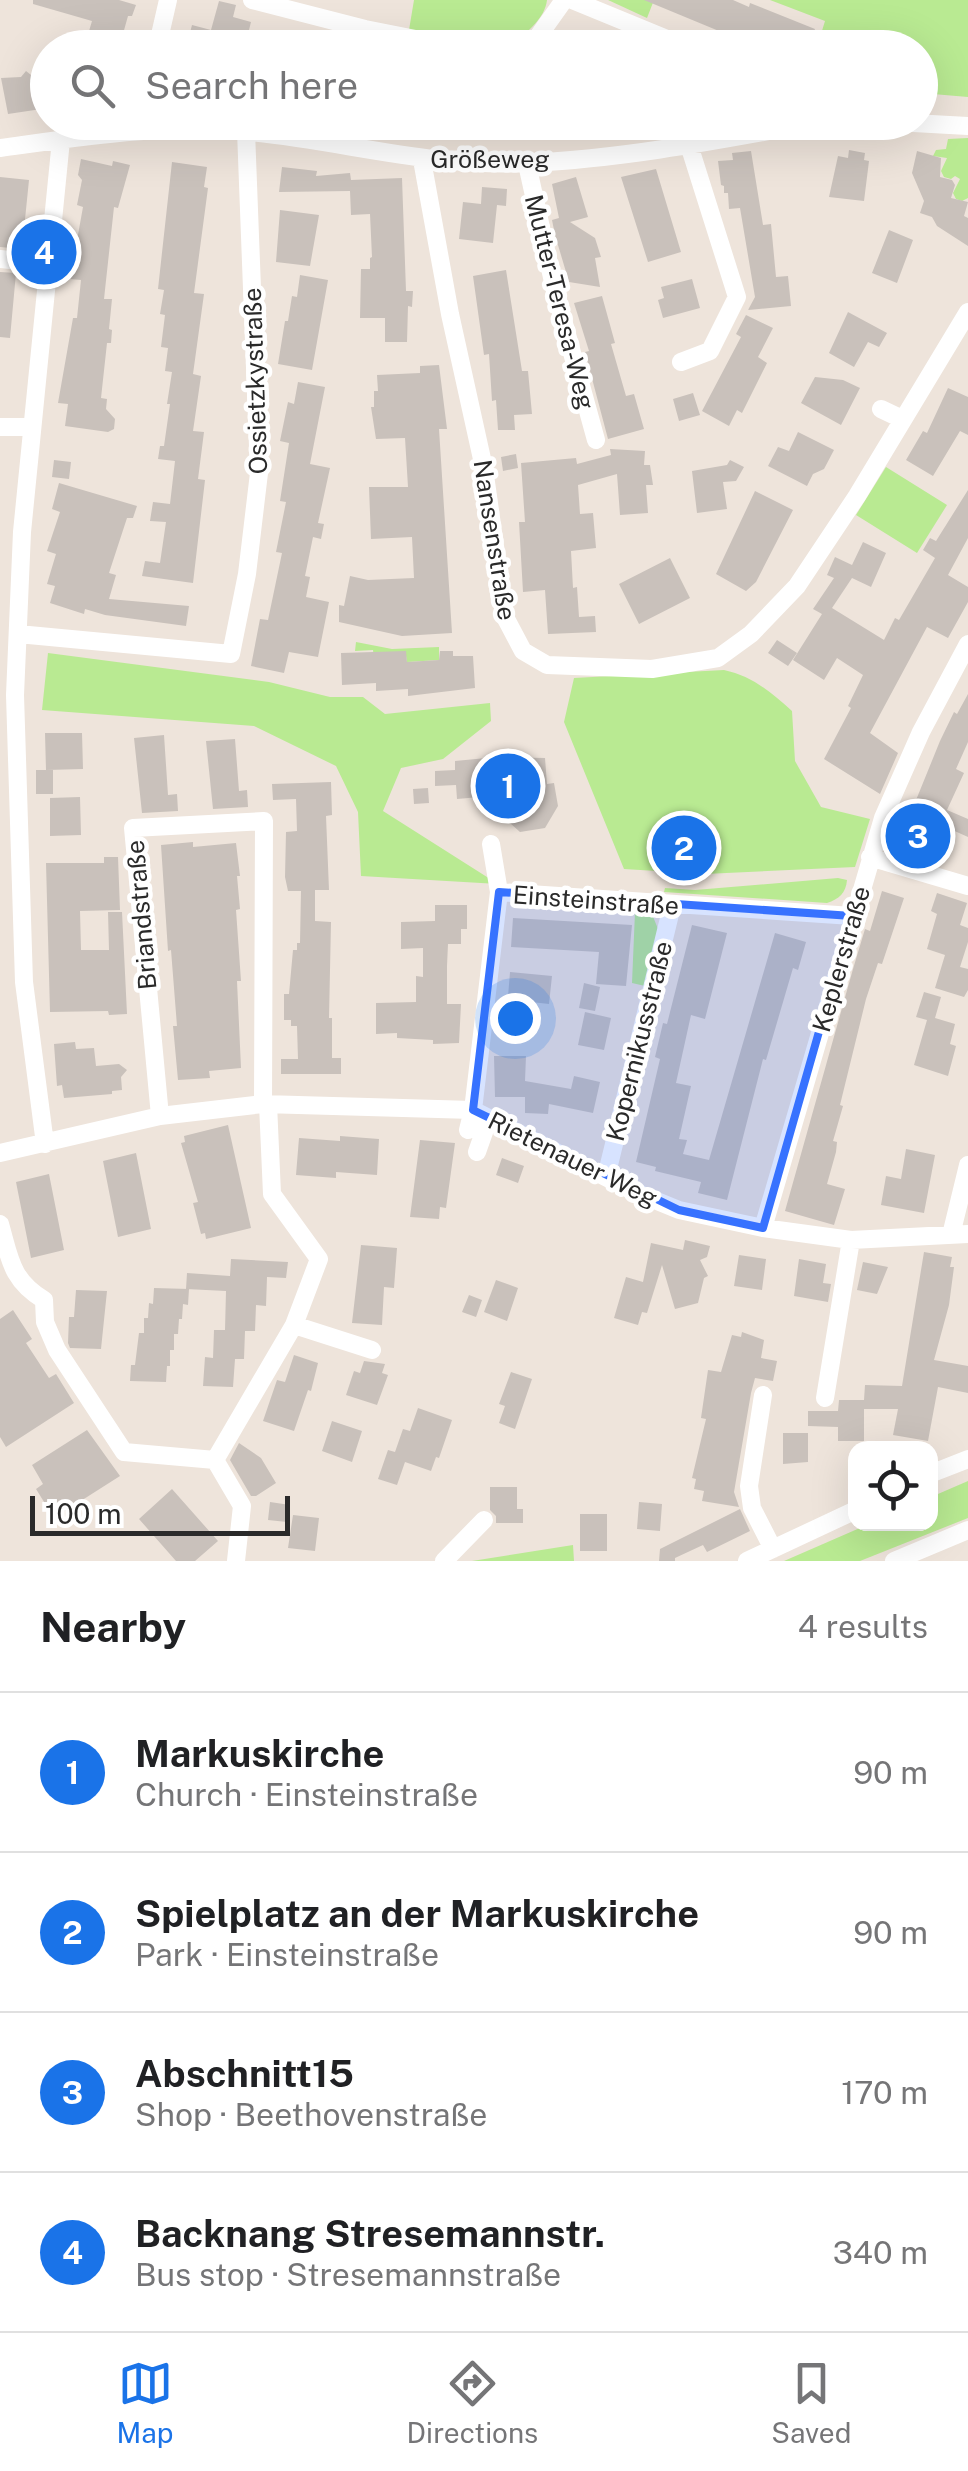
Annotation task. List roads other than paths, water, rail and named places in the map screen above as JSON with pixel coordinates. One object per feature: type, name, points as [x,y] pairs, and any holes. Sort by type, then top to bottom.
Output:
[{"type":"street","points":[[161,30],[168,0]]},
{"type":"street","points":[[252,0],[370,30]]},
{"type":"street","points":[[543,30],[564,0]]},
{"type":"street","points":[[572,0],[644,30]]},
{"type":"street","points":[[938,124],[968,126]]},
{"type":"street","points":[[46,1144],[24,982],[16,733],[30,427],[61,140]]},
{"type":"street","name":"Größeweg","points":[[0,148],[61,140]]},
{"type":"street","name":"Ossietzkystraße","points":[[18,634],[231,654],[247,574],[260,474],[246,140]]},
{"type":"street","name":"Größeweg","points":[[301,140],[422,160],[526,164],[717,140]]},
{"type":"street","points":[[680,362],[710,351],[737,298],[689,145]]},
{"type":"street","name":"Nansenstraße","points":[[422,160],[484,468],[505,617],[523,651],[538,662],[556,667],[652,669],[718,658],[752,634],[797,586],[857,496],[968,312]]},
{"type":"street","name":"Mutter-Teresa-Weg","points":[[526,164],[555,291],[596,440]]},
{"type":"street","points":[[0,260],[48,264]]},
{"type":"street","points":[[881,409],[902,420]]},
{"type":"street","points":[[0,426],[30,427]]},
{"type":"street","name":"Keplerstraße","points":[[763,1228],[883,818],[920,732],[968,644]]},
{"type":"street","name":"Briandstraße","points":[[160,1116],[134,828],[264,821],[265,1104]]},
{"type":"street","points":[[491,844],[499,892]]},
{"type":"street","points":[[870,857],[968,886]]},
{"type":"street","name":"Einsteinstraße","points":[[490,1123],[486,974],[499,892],[852,916]]},
{"type":"street","name":"Kopernikusstraße","points":[[606,1177],[672,906]]},
{"type":"street","points":[[215,1460],[294,1325],[319,1258],[272,1194],[265,1104]]},
{"type":"street","name":"Rietenauer Weg","points":[[0,1154],[160,1116],[265,1104],[392,1111],[490,1123],[679,1210],[763,1228],[851,1240],[959,1234]]},
{"type":"street","points":[[468,1130],[490,1123]]},
{"type":"street","points":[[478,1152],[490,1123]]},
{"type":"street","points":[[959,1234],[968,1165]]},
{"type":"street","points":[[0,1224],[14,1273],[25,1288],[44,1300],[45,1322],[57,1350],[124,1452],[215,1460]]},
{"type":"street","points":[[826,1398],[851,1240]]},
{"type":"street","points":[[294,1325],[372,1350]]},
{"type":"street","points":[[764,1395],[749,1486],[752,1508],[773,1548]]},
{"type":"street","points":[[938,1471],[968,1459]]},
{"type":"street","points":[[215,1460],[242,1506],[236,1561]]},
{"type":"street","points":[[747,1561],[848,1514]]},
{"type":"street","points":[[444,1561],[484,1520]]},
{"type":"street","points":[[894,1561],[968,1530]]},
{"type":"place","name":"Backnang Stresemannstr.","points":[[44,252]]},
{"type":"place","name":"Markuskirche","points":[[508,786]]},
{"type":"place","name":"Abschnitt15","points":[[918,836]]},
{"type":"place","name":"Spielplatz an der Markuskirche","points":[[684,848]]}]
